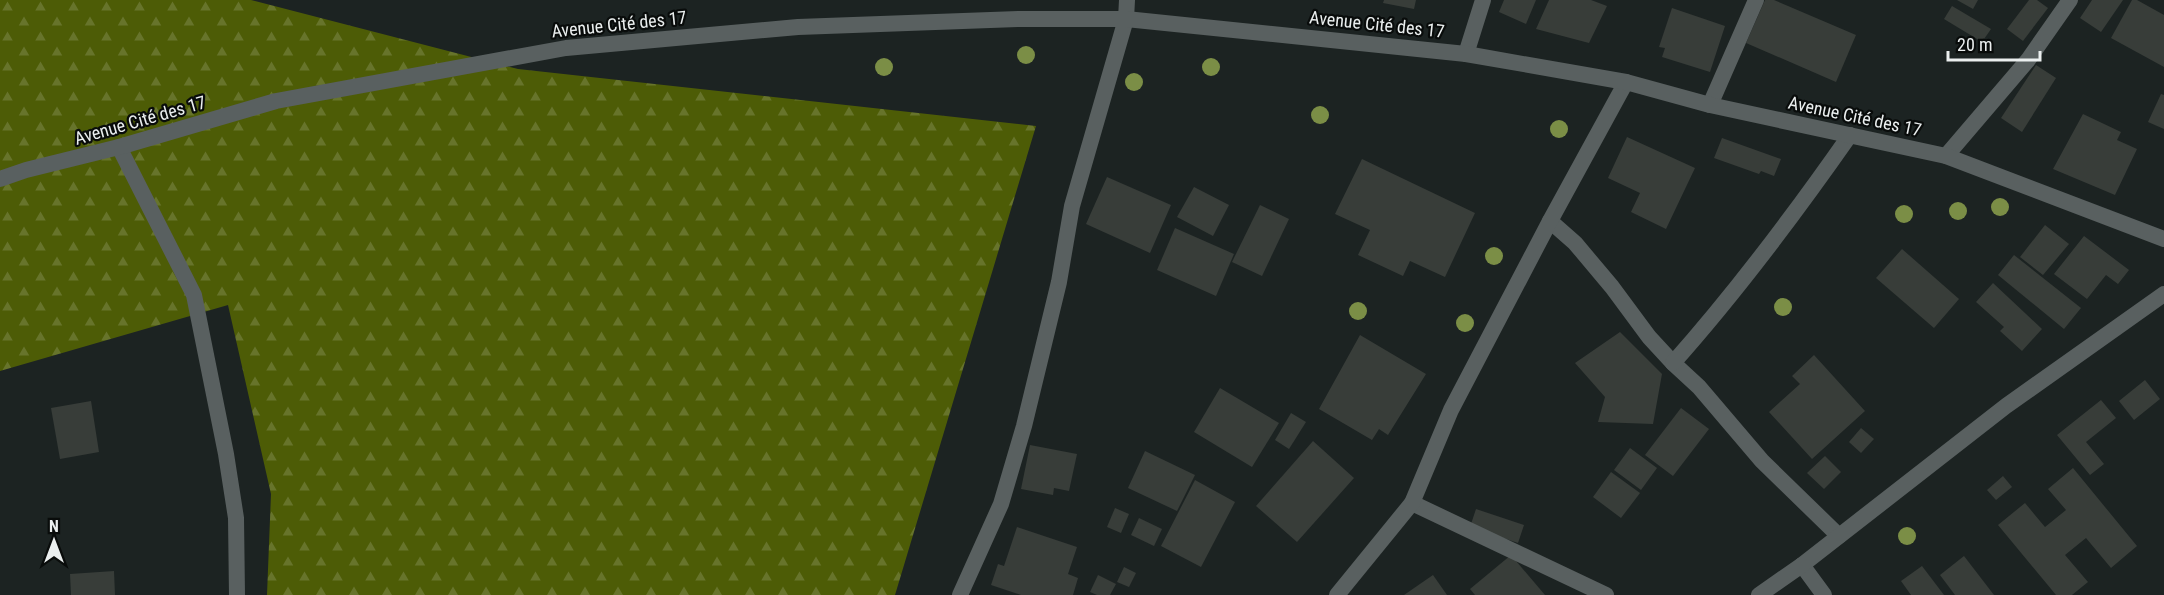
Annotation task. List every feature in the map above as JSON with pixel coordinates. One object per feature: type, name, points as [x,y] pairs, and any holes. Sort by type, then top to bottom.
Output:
[{"type":"street","points":[[960,595],[1001,504],[1024,426],[1059,282],[1072,206],[1126,19],[1127,0]]},
{"type":"street","points":[[1466,54],[1483,0]]},
{"type":"street","points":[[1710,105],[1756,0]]},
{"type":"street","points":[[1946,156],[2028,60],[2070,0]]},
{"type":"street","name":"Avenue Cité des 17","points":[[0,179],[276,101],[566,48],[798,27],[1019,19],[1126,19],[1466,54],[1626,82],[1710,105],[1946,156],[2164,239]]},
{"type":"street","points":[[1337,595],[1412,503],[1450,410],[1626,82]]},
{"type":"street","points":[[1673,363],[1747,277],[1850,135]]},
{"type":"street","points":[[119,147],[194,295],[226,454],[236,518],[237,595]]},
{"type":"street","points":[[1550,221],[1575,243],[1612,287],[1649,337],[1699,387],[1762,461],[1839,536]]},
{"type":"street","points":[[1759,595],[1802,565],[2006,405],[2164,294]]},
{"type":"street","points":[[1412,503],[1606,595]]},
{"type":"street","points":[[1802,565],[1824,595]]},
{"type":"green space","points":[[0,0],[251,0],[518,69],[1036,126],[895,595],[267,595],[271,494],[228,305],[0,371]]},
{"type":"building","points":[[1384,0],[1416,0],[1414,9],[1383,3]]},
{"type":"building","points":[[1504,0],[1536,0],[1526,24],[1499,12]]},
{"type":"building","points":[[1549,0],[1591,0],[1607,6],[1589,43],[1536,29]]},
{"type":"building","points":[[1765,0],[1774,0],[1856,35],[1836,82],[1746,43]]},
{"type":"building","points":[[1957,0],[1978,0],[1973,9]]},
{"type":"building","points":[[2029,0],[2037,0],[2048,8],[2023,41],[2007,29]]},
{"type":"building","points":[[2092,0],[2123,0],[2101,32],[2080,18]]},
{"type":"building","points":[[2132,0],[2137,0],[2164,15],[2164,67],[2111,38]]},
{"type":"building","points":[[1952,6],[1991,29],[1982,42],[1944,19]]},
{"type":"building","points":[[1672,8],[1725,26],[1710,72],[1662,57],[1665,48],[1659,47]]},
{"type":"building","points":[[2036,65],[2056,78],[2022,132],[2001,118]]},
{"type":"building","points":[[2161,94],[2164,95],[2164,129],[2148,122]]},
{"type":"building","points":[[2083,114],[2121,132],[2117,140],[2137,149],[2115,195],[2053,169]]},
{"type":"building","points":[[1627,137],[1695,168],[1666,229],[1631,212],[1640,193],[1608,178]]},
{"type":"building","points":[[1722,138],[1781,159],[1774,176],[1761,171],[1759,174],[1714,158]]},
{"type":"building","points":[[1362,159],[1475,213],[1445,277],[1410,261],[1403,276],[1358,255],[1370,230],[1335,214]]},
{"type":"building","points":[[1107,177],[1171,205],[1150,253],[1086,224]]},
{"type":"building","points":[[1194,187],[1229,205],[1213,236],[1177,217]]},
{"type":"building","points":[[1260,205],[1289,219],[1262,276],[1232,262]]},
{"type":"building","points":[[2045,225],[2069,244],[2043,275],[2020,257]]},
{"type":"building","points":[[1175,228],[1234,254],[1216,296],[1157,270]]},
{"type":"building","points":[[2084,236],[2129,270],[2118,284],[2106,275],[2087,299],[2054,274]]},
{"type":"building","points":[[1902,249],[1959,299],[1934,328],[1876,278]]},
{"type":"building","points":[[2014,255],[2081,308],[2064,329],[1998,275]]},
{"type":"building","points":[[1993,283],[2042,329],[2022,351],[2000,331],[2004,327],[1976,302]]},
{"type":"building","points":[[1620,332],[1662,374],[1653,424],[1598,422],[1605,397],[1575,363]]},
{"type":"building","points":[[1360,335],[1426,374],[1388,435],[1379,429],[1372,440],[1319,409]]},
{"type":"building","points":[[1814,355],[1865,411],[1812,459],[1769,412],[1800,384],[1792,376]]},
{"type":"building","points":[[2145,380],[2160,399],[2134,420],[2119,401]]},
{"type":"building","points":[[1220,388],[1279,423],[1252,467],[1194,432]]},
{"type":"building","points":[[2101,400],[2116,418],[2086,442],[2104,464],[2090,475],[2057,435]]},
{"type":"building","points":[[91,401],[99,452],[60,459],[51,408]]},
{"type":"building","points":[[1681,408],[1709,429],[1673,476],[1645,455]]},
{"type":"building","points":[[1291,413],[1306,422],[1289,449],[1275,440]]},
{"type":"building","points":[[1861,428],[1874,439],[1861,453],[1849,442]]},
{"type":"building","points":[[1313,441],[1354,478],[1297,542],[1256,506]]},
{"type":"building","points":[[1030,445],[1077,454],[1069,491],[1054,488],[1053,495],[1021,489]]},
{"type":"building","points":[[1630,448],[1657,468],[1641,490],[1614,470]]},
{"type":"building","points":[[1145,451],[1195,475],[1177,511],[1128,488]]},
{"type":"building","points":[[1825,456],[1841,472],[1824,489],[1807,473]]},
{"type":"building","points":[[2073,468],[2137,546],[2111,568],[2086,538],[2065,555],[2088,582],[2072,595],[2056,595],[1998,525],[2025,503],[2045,527],[2066,510],[2048,489]]},
{"type":"building","points":[[1611,472],[1640,493],[1621,518],[1593,497]]},
{"type":"building","points":[[2003,476],[2012,487],[1996,500],[1987,490]]},
{"type":"building","points":[[1195,480],[1235,502],[1201,567],[1161,546]]},
{"type":"building","points":[[1115,508],[1129,514],[1121,533],[1107,527]]},
{"type":"building","points":[[1476,509],[1524,525],[1518,543],[1470,527]]},
{"type":"building","points":[[1139,518],[1162,529],[1154,546],[1131,535]]},
{"type":"building","points":[[1017,527],[1077,547],[1068,574],[1078,578],[1073,595],[1021,595],[991,585],[998,564],[1004,566]]},
{"type":"building","points":[[1511,555],[1545,595],[1475,595],[1470,589]]},
{"type":"building","points":[[1964,556],[1994,595],[1955,595],[1940,575]]},
{"type":"building","points":[[1922,566],[1944,595],[1911,595],[1901,581]]},
{"type":"building","points":[[1124,567],[1136,573],[1129,587],[1117,582]]},
{"type":"building","points":[[114,571],[115,595],[71,595],[70,574]]},
{"type":"building","points":[[1098,575],[1116,584],[1110,595],[1097,595],[1090,592]]},
{"type":"building","points":[[1433,575],[1447,595],[1404,595]]}]
